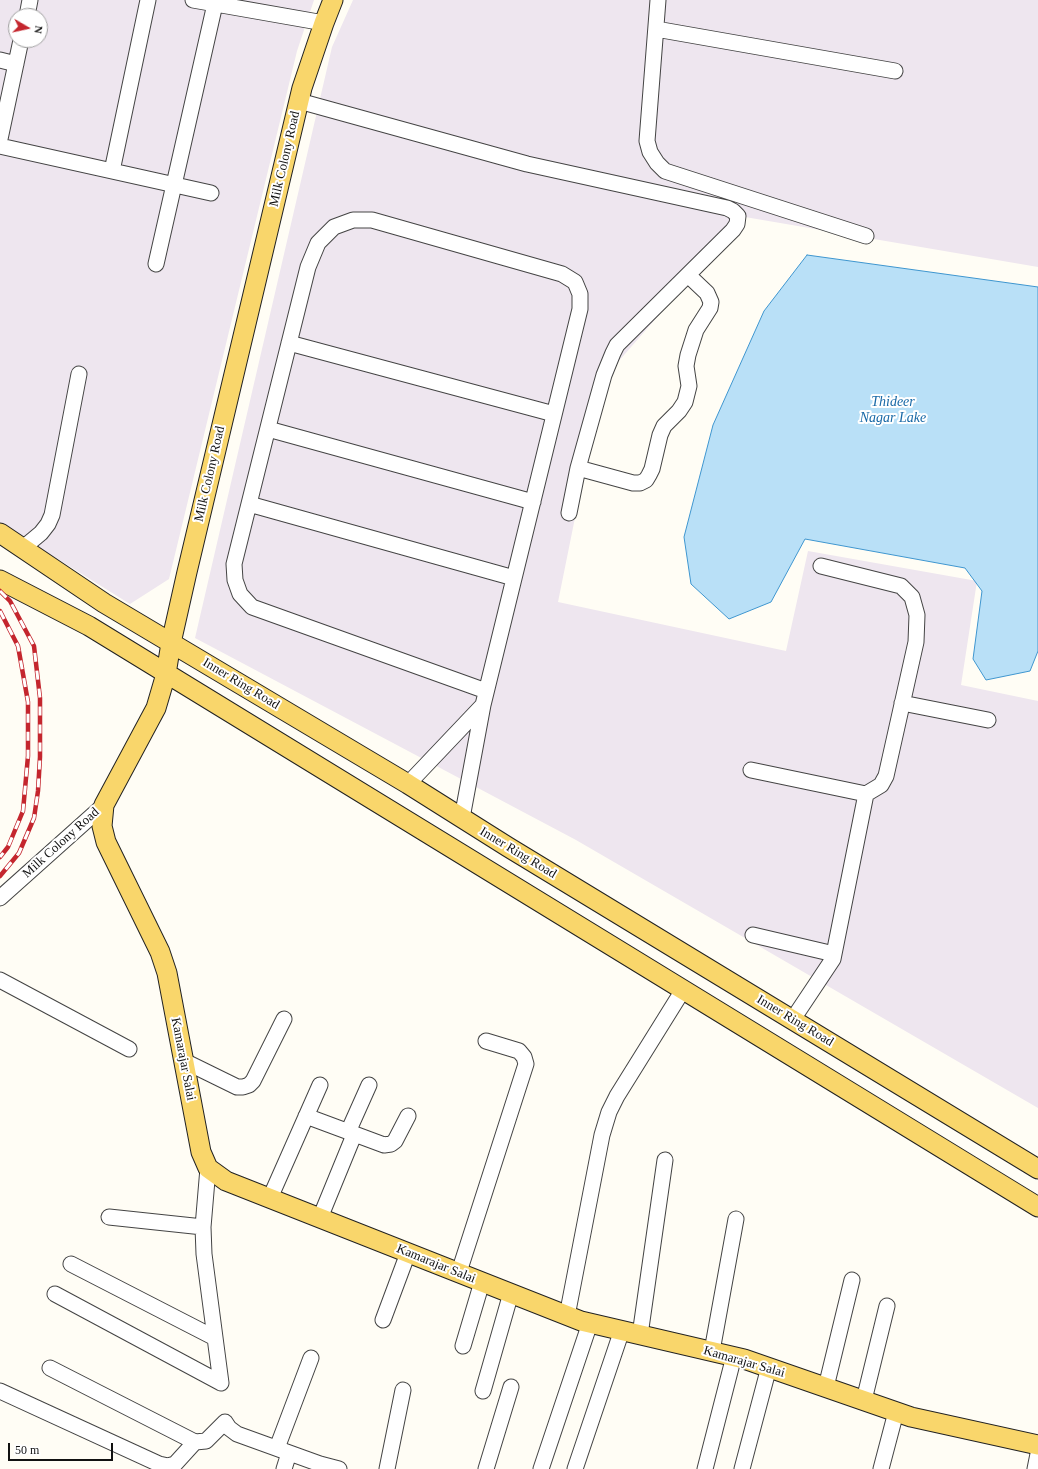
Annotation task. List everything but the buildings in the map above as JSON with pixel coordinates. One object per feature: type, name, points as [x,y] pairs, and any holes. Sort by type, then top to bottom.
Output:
[{"type":"main road","name":"Milk Colony Road","points":[[104,805],[156,708],[166,674],[170,642],[302,88],[333,0]]},
{"type":"main road","name":"Inner Ring Road","points":[[0,533],[104,602],[408,784],[1038,1169]]},
{"type":"main road","points":[[0,580],[89,626],[1038,1207]]},
{"type":"main road","name":"Kamarajar Salai","points":[[104,805],[102,826],[106,842],[160,952],[167,973],[201,1152],[208,1168],[226,1181],[567,1316],[640,1335],[734,1356],[911,1417],[1038,1445]]},
{"type":"street","points":[[112,171],[148,0]]},
{"type":"street","points":[[193,0],[324,23]]},
{"type":"street","points":[[658,0],[647,141],[650,152],[661,167],[665,171],[866,236]]},
{"type":"street","points":[[156,264],[215,4]]},
{"type":"street","points":[[656,29],[895,71]]},
{"type":"street","points":[[0,139],[19,48]]},
{"type":"street","points":[[0,60],[16,64]]},
{"type":"street","points":[[299,101],[527,164],[727,208],[734,211],[738,216],[737,224],[618,344],[608,361],[578,468],[568,513]]},
{"type":"street","points":[[0,146],[211,193]]},
{"type":"street","points":[[462,818],[485,698],[580,309],[580,294],[575,282],[562,274],[372,220],[353,220],[334,227],[318,243],[308,267],[234,564],[235,580],[240,594],[252,607],[485,698]]},
{"type":"street","points":[[578,468],[633,483],[640,483],[646,480],[649,476],[660,435],[664,426],[679,411],[685,402],[689,386],[686,366],[688,355],[696,330],[710,308],[711,302],[707,294],[688,275]]},
{"type":"street","points":[[289,343],[554,414]]},
{"type":"street","points":[[23,548],[41,534],[52,515],[79,374]]},
{"type":"street","points":[[268,429],[533,502]]},
{"type":"street","points":[[249,504],[514,578]]},
{"type":"street","points":[[751,770],[866,794],[881,785],[886,776],[916,642],[917,615],[912,597],[901,586],[821,566]]},
{"type":"street","points":[[408,784],[485,698]]},
{"type":"street","points":[[902,703],[988,720]]},
{"type":"street","points":[[793,1019],[833,959],[866,794]]},
{"type":"street","name":"Milk Colony Road","points":[[0,898],[104,805]]},
{"type":"street","points":[[753,935],[834,954]]},
{"type":"street","points":[[0,980],[129,1049]]},
{"type":"street","points":[[567,1316],[602,1135],[609,1112],[617,1096],[683,990]]},
{"type":"street","points":[[184,1061],[237,1087],[249,1085],[253,1081],[284,1020]]},
{"type":"street","points":[[459,1272],[526,1064],[524,1057],[519,1051],[486,1041]]},
{"type":"street","points":[[270,1198],[320,1085]]},
{"type":"street","points":[[320,1218],[369,1085]]},
{"type":"street","points":[[306,1116],[378,1144],[391,1144],[395,1141],[408,1116]]},
{"type":"street","points":[[640,1335],[665,1160]]},
{"type":"street","points":[[55,1294],[220,1382],[204,1254],[203,1227],[208,1168]]},
{"type":"street","points":[[109,1217],[203,1227]]},
{"type":"street","points":[[712,1351],[736,1219]]},
{"type":"street","points":[[383,1320],[408,1252]]},
{"type":"street","points":[[71,1264],[215,1338]]},
{"type":"street","points":[[826,1387],[852,1280]]},
{"type":"street","points":[[463,1346],[482,1282]]},
{"type":"street","points":[[483,1392],[511,1293]]},
{"type":"street","points":[[864,1400],[887,1306]]},
{"type":"street","points":[[541,1469],[590,1323]]},
{"type":"street","points":[[575,1469],[622,1330]]},
{"type":"street","points":[[705,1469],[734,1356]]},
{"type":"street","points":[[284,1469],[283,1450],[311,1358]]},
{"type":"street","points":[[742,1469],[769,1367]]},
{"type":"street","points":[[50,1368],[195,1442],[206,1441],[226,1422],[229,1428],[237,1434],[320,1464],[340,1469]]},
{"type":"street","points":[[486,1469],[511,1387]]},
{"type":"street","points":[[387,1469],[403,1390]]},
{"type":"street","points":[[0,1391],[159,1464],[168,1466],[175,1464],[195,1442]]},
{"type":"street","points":[[881,1469],[896,1412]]},
{"type":"street","points":[[1035,1469],[1038,1454]]},
{"type":"shaded area","points":[[0,0],[314,0],[297,51],[169,579],[130,604],[0,523]]},
{"type":"shaded area","points":[[353,0],[1038,0],[1038,267],[745,217],[603,379],[558,602],[786,651],[808,551],[977,581],[961,685],[1038,701],[1038,1108],[576,840],[195,638],[332,47]]},
{"type":"water","name":"Thideer Nagar Lake","points":[[807,255],[1038,287],[1038,651],[1030,671],[986,680],[973,659],[982,591],[965,568],[805,539],[771,602],[729,619],[691,584],[684,537],[713,425],[764,311]]},
{"type":"railway","points":[[0,591],[10,601],[34,646],[40,698],[40,757],[38,791],[34,818],[19,853],[0,876]]},
{"type":"railway","points":[[0,611],[18,646],[28,702],[28,756],[23,811],[8,847],[0,857]]}]
